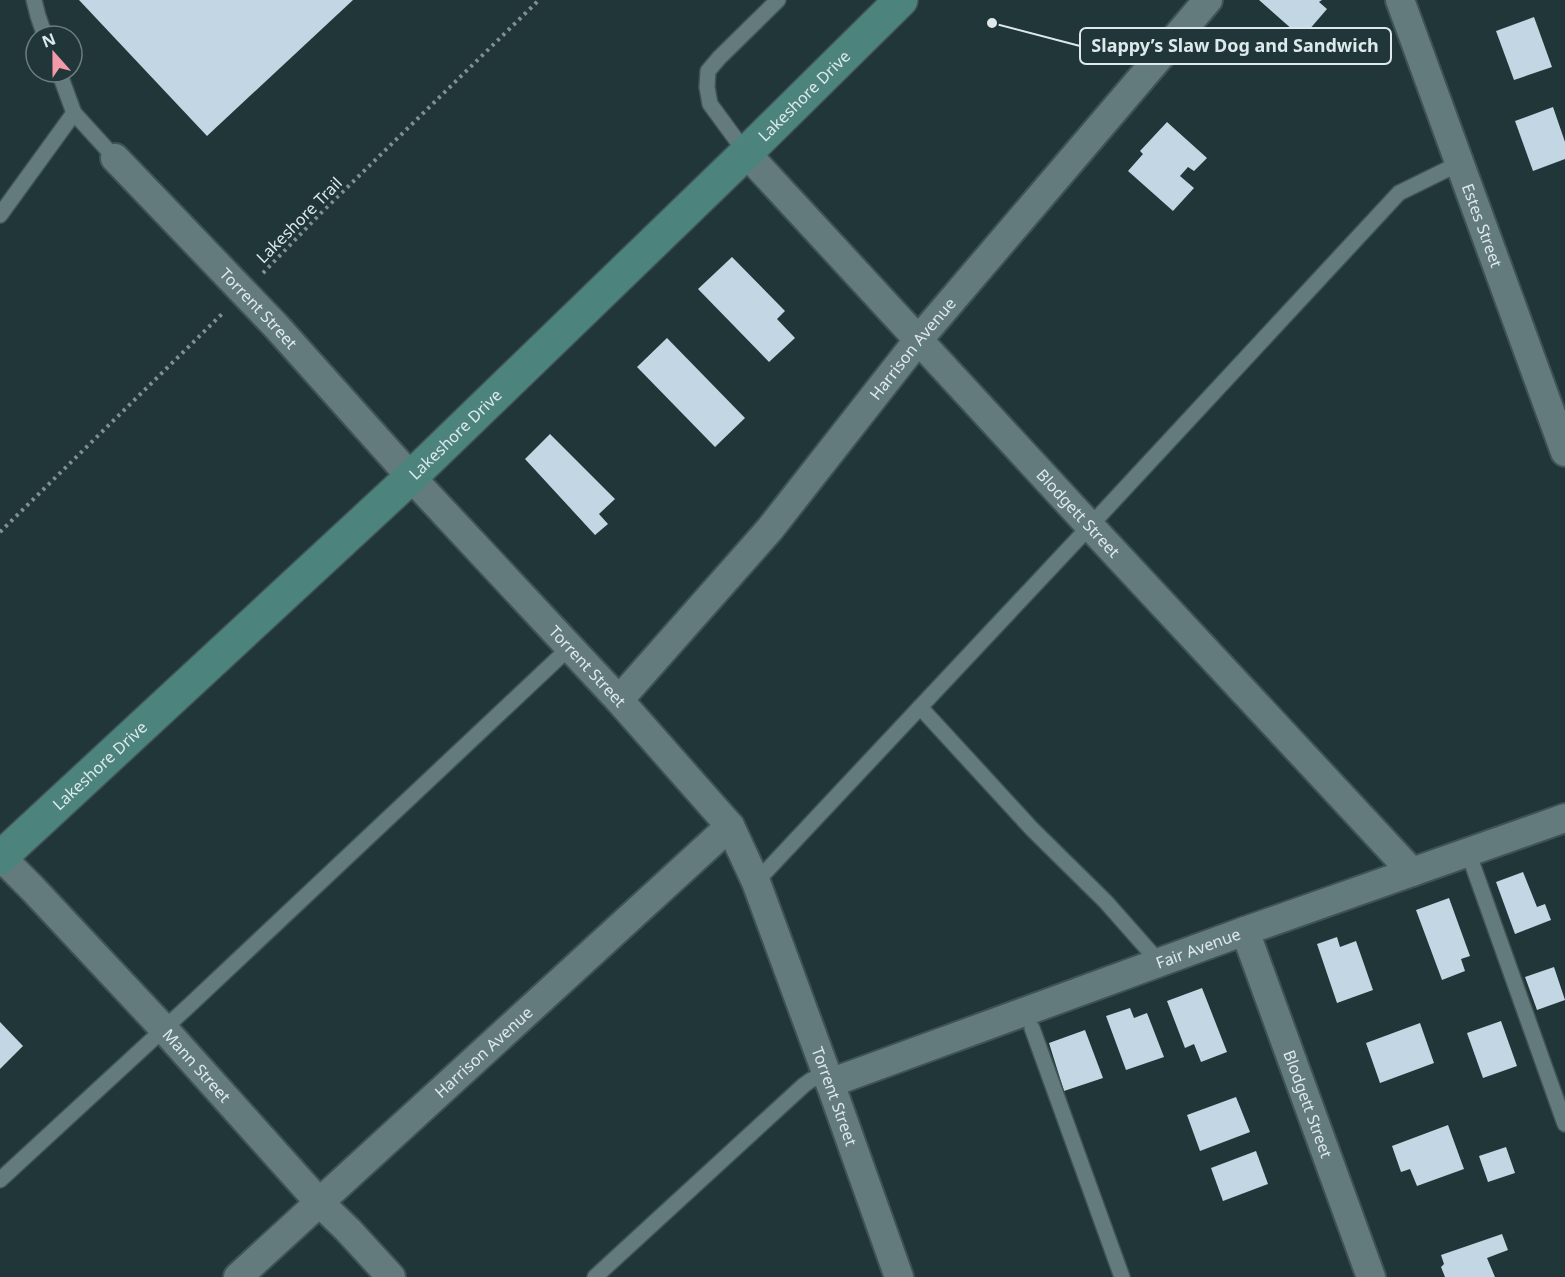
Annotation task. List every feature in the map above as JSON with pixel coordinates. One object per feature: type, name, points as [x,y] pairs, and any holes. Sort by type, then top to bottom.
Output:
[{"type":"main road","name":"Lakeshore Drive","points":[[0,857],[411,477],[901,0]]},
{"type":"street","name":"Harrison Avenue","points":[[618,700],[770,529],[919,339],[1208,0]]},
{"type":"street","name":"Estes Street","points":[[1400,0],[1565,452]]},
{"type":"street","name":"Blodgett Street","points":[[746,153],[1412,872]]},
{"type":"street","name":"Torrent Street","points":[[115,158],[244,292],[411,477],[618,700],[730,826],[756,882],[899,1277]]},
{"type":"street","name":"Fair Avenue","points":[[828,1078],[1565,818]]},
{"type":"street","name":"Harrison Avenue","points":[[238,1277],[730,826]]},
{"type":"street","name":"Mann Street","points":[[0,857],[33,889],[164,1029],[320,1202],[392,1277]]},
{"type":"street","name":"Blodgett Street","points":[[1245,931],[1371,1277]]},
{"type":"lane","points":[[34,0],[41,24]]},
{"type":"lane","points":[[746,153],[710,104],[707,87],[708,71],[778,0]]},
{"type":"lane","points":[[63,84],[74,113],[115,158]]},
{"type":"lane","points":[[0,214],[74,113]]},
{"type":"lane","points":[[756,882],[1399,193],[1460,163]]},
{"type":"lane","points":[[0,1180],[569,648]]},
{"type":"lane","points":[[920,707],[1032,829],[1106,902],[1159,963]]},
{"type":"lane","points":[[1468,852],[1565,1124]]},
{"type":"lane","points":[[1032,1028],[1122,1277]]},
{"type":"lane","points":[[595,1277],[804,1085],[811,1080],[828,1078]]},
{"type":"path","name":"Lakeshore Trail","points":[[0,532],[539,0]]},
{"type":"building","points":[[79,0],[353,0],[207,136]]},
{"type":"building","points":[[1259,0],[1322,0],[1319,2],[1327,9],[1302,38]]},
{"type":"building","points":[[1534,17],[1552,67],[1514,80],[1496,31]]},
{"type":"building","points":[[1553,107],[1565,142],[1565,159],[1533,171],[1515,121]]},
{"type":"building","points":[[1167,122],[1207,158],[1194,171],[1188,167],[1180,176],[1194,188],[1173,211],[1128,171],[1143,154],[1140,151]]},
{"type":"building","points":[[732,257],[785,311],[777,319],[795,338],[769,362],[698,289]]},
{"type":"building","points":[[667,338],[745,418],[715,447],[637,367]]},
{"type":"building","points":[[550,434],[615,499],[599,514],[608,524],[595,535],[525,459]]},
{"type":"building","points":[[1523,872],[1537,907],[1545,904],[1551,920],[1515,934],[1496,882]]},
{"type":"building","points":[[1449,898],[1470,956],[1461,959],[1465,971],[1442,980],[1416,910]]},
{"type":"building","points":[[1337,937],[1340,947],[1356,941],[1373,990],[1337,1003],[1317,944]]},
{"type":"building","points":[[1554,967],[1565,1000],[1537,1010],[1525,977]]},
{"type":"building","points":[[1202,988],[1227,1052],[1201,1062],[1194,1044],[1185,1048],[1167,1001]]},
{"type":"building","points":[[1130,1008],[1134,1018],[1147,1013],[1164,1057],[1126,1070],[1106,1016]]},
{"type":"building","points":[[1501,1021],[1517,1066],[1483,1078],[1467,1033]]},
{"type":"building","points":[[0,1022],[23,1046],[0,1069]]},
{"type":"building","points":[[1420,1023],[1434,1063],[1380,1083],[1366,1043]]},
{"type":"building","points":[[1085,1030],[1103,1078],[1064,1091],[1049,1043]]},
{"type":"building","points":[[1236,1097],[1250,1132],[1200,1151],[1187,1115]]},
{"type":"building","points":[[1448,1125],[1464,1169],[1417,1186],[1410,1169],[1401,1172],[1392,1146]]},
{"type":"building","points":[[1506,1147],[1515,1173],[1488,1182],[1479,1156]]},
{"type":"building","points":[[1256,1151],[1268,1184],[1223,1201],[1211,1168]]},
{"type":"building","points":[[1502,1234],[1508,1250],[1487,1258],[1495,1277],[1445,1277],[1441,1267],[1444,1264],[1441,1255]]},
{"type":"place","name":"Slappy’s Slaw Dog and Sandwich","points":[[992,23]]}]
